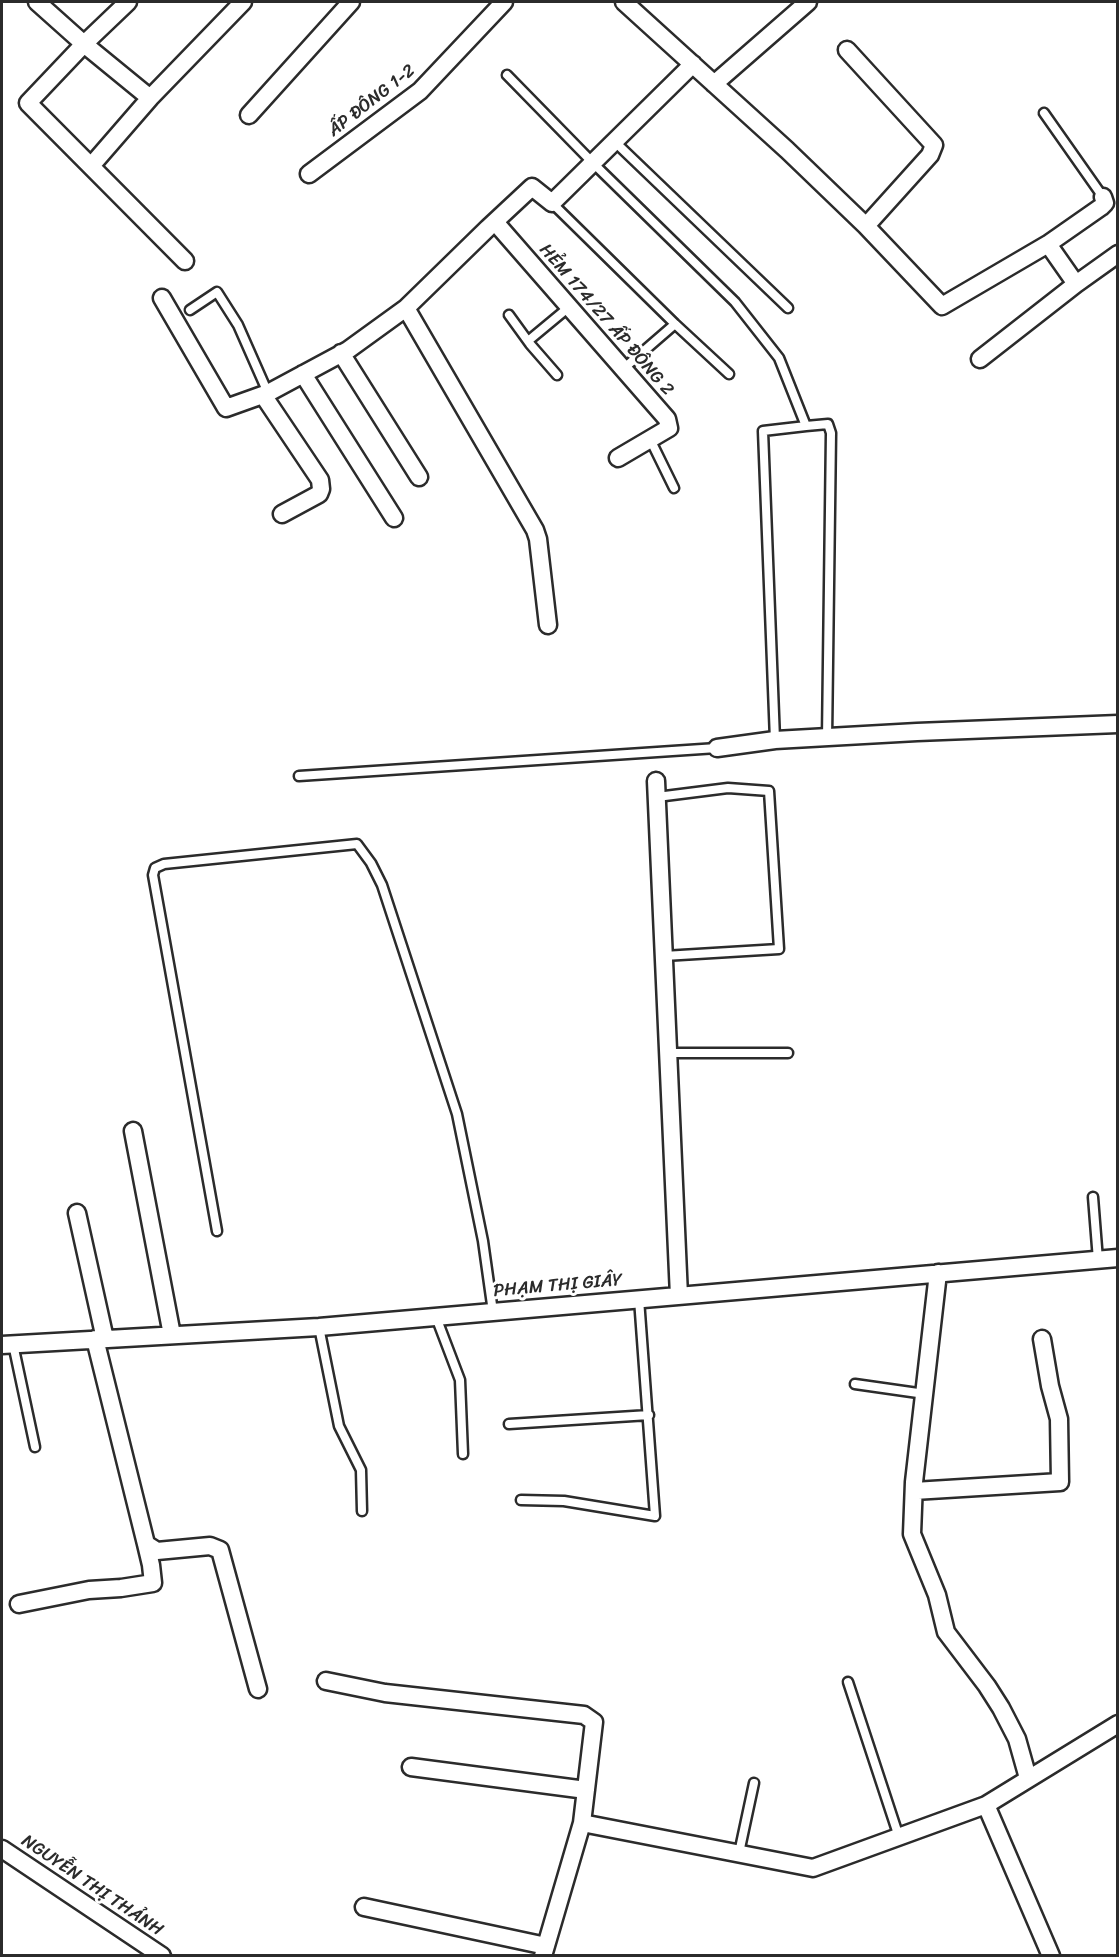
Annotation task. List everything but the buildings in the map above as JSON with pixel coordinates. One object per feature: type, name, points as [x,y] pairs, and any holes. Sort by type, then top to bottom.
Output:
[{"type":"street","points":[[37,2],[150,99]]},
{"type":"street","points":[[128,2],[28,103],[185,261]]},
{"type":"street","points":[[91,166],[150,99],[243,2]]},
{"type":"street","points":[[249,115],[351,2]]},
{"type":"street","name":"ẤP ĐÔNG 1-2","points":[[309,174],[420,91],[504,2]]},
{"type":"street","points":[[624,2],[787,150],[866,226],[942,306],[1048,244],[1101,207],[1105,203],[1104,197]]},
{"type":"street","points":[[714,84],[808,2]]},
{"type":"street","points":[[847,50],[934,145],[930,156],[866,226]]},
{"type":"street","points":[[162,298],[226,408],[265,394],[342,353],[406,308],[532,187],[552,203],[693,64]]},
{"type":"street","name":"HẺM 174/27 ẤP ĐÔNG 2","points":[[495,222],[667,419],[669,428],[618,458]]},
{"type":"street","points":[[1048,244],[1077,285]]},
{"type":"street","points":[[980,359],[1118,254]]},
{"type":"street","points":[[406,308],[535,530],[548,625]]},
{"type":"street","points":[[342,353],[419,477]]},
{"type":"street","points":[[303,374],[394,518]]},
{"type":"street","points":[[265,394],[320,480],[319,494],[282,514]]},
{"type":"street","points":[[717,748],[775,740],[1118,724]]},
{"type":"street","points":[[657,789],[679,1296]]},
{"type":"street","points":[[133,1131],[172,1335]]},
{"type":"street","points":[[19,1604],[89,1590],[153,1583],[152,1565],[100,1339],[77,1213]]},
{"type":"street","name":"PHẠM THỊ GIÂY","points":[[7,1345],[319,1327],[1118,1258]]},
{"type":"street","points":[[938,1273],[914,1491],[912,1534],[937,1595],[946,1632],[1001,1708],[1017,1739],[1028,1778]]},
{"type":"street","points":[[914,1491],[1060,1482],[1059,1419],[1050,1386],[1042,1339]]},
{"type":"street","points":[[146,1544],[157,1551],[210,1546],[220,1550],[258,1689]]},
{"type":"street","points":[[326,1681],[385,1694],[584,1715],[594,1722],[582,1823],[545,1951],[364,1907]]},
{"type":"street","points":[[582,1823],[813,1868],[986,1805],[1118,1724]]},
{"type":"street","points":[[411,1767],[586,1790]]},
{"type":"street","points":[[986,1805],[1052,1956]]},
{"type":"street","name":"NGUYỄN THỊ THẢNH","points":[[2,1849],[162,1956]]},
{"type":"lane","points":[[507,75],[735,302],[779,358],[806,426]]},
{"type":"lane","points":[[1044,113],[1104,197]]},
{"type":"lane","points":[[615,142],[788,308]]},
{"type":"lane","points":[[552,203],[729,374]]},
{"type":"lane","points":[[190,310],[217,292],[238,325],[265,394]]},
{"type":"lane","points":[[528,341],[568,307]]},
{"type":"lane","points":[[509,315],[557,375]]},
{"type":"lane","points":[[623,369],[675,324]]},
{"type":"lane","points":[[775,740],[763,430],[828,424],[831,433],[827,738]]},
{"type":"lane","points":[[650,439],[674,488]]},
{"type":"lane","points":[[299,776],[717,748]]},
{"type":"lane","points":[[657,789],[728,788],[770,791],[779,949],[664,956]]},
{"type":"lane","points":[[217,1231],[153,875],[155,868],[164,864],[357,844],[371,863],[382,885],[457,1114],[483,1241],[493,1312]]},
{"type":"lane","points":[[668,1053],[788,1053]]},
{"type":"lane","points":[[1093,1197],[1098,1260]]},
{"type":"lane","points":[[520,1500],[564,1501],[655,1516],[639,1299]]},
{"type":"lane","points":[[436,1317],[460,1380],[463,1454]]},
{"type":"lane","points":[[319,1327],[339,1425],[361,1470],[362,1511]]},
{"type":"lane","points":[[7,1345],[35,1447]]},
{"type":"lane","points":[[855,1384],[924,1394]]},
{"type":"lane","points":[[509,1424],[649,1415]]},
{"type":"lane","points":[[848,1682],[899,1837]]},
{"type":"lane","points":[[739,1853],[754,1783]]}]
